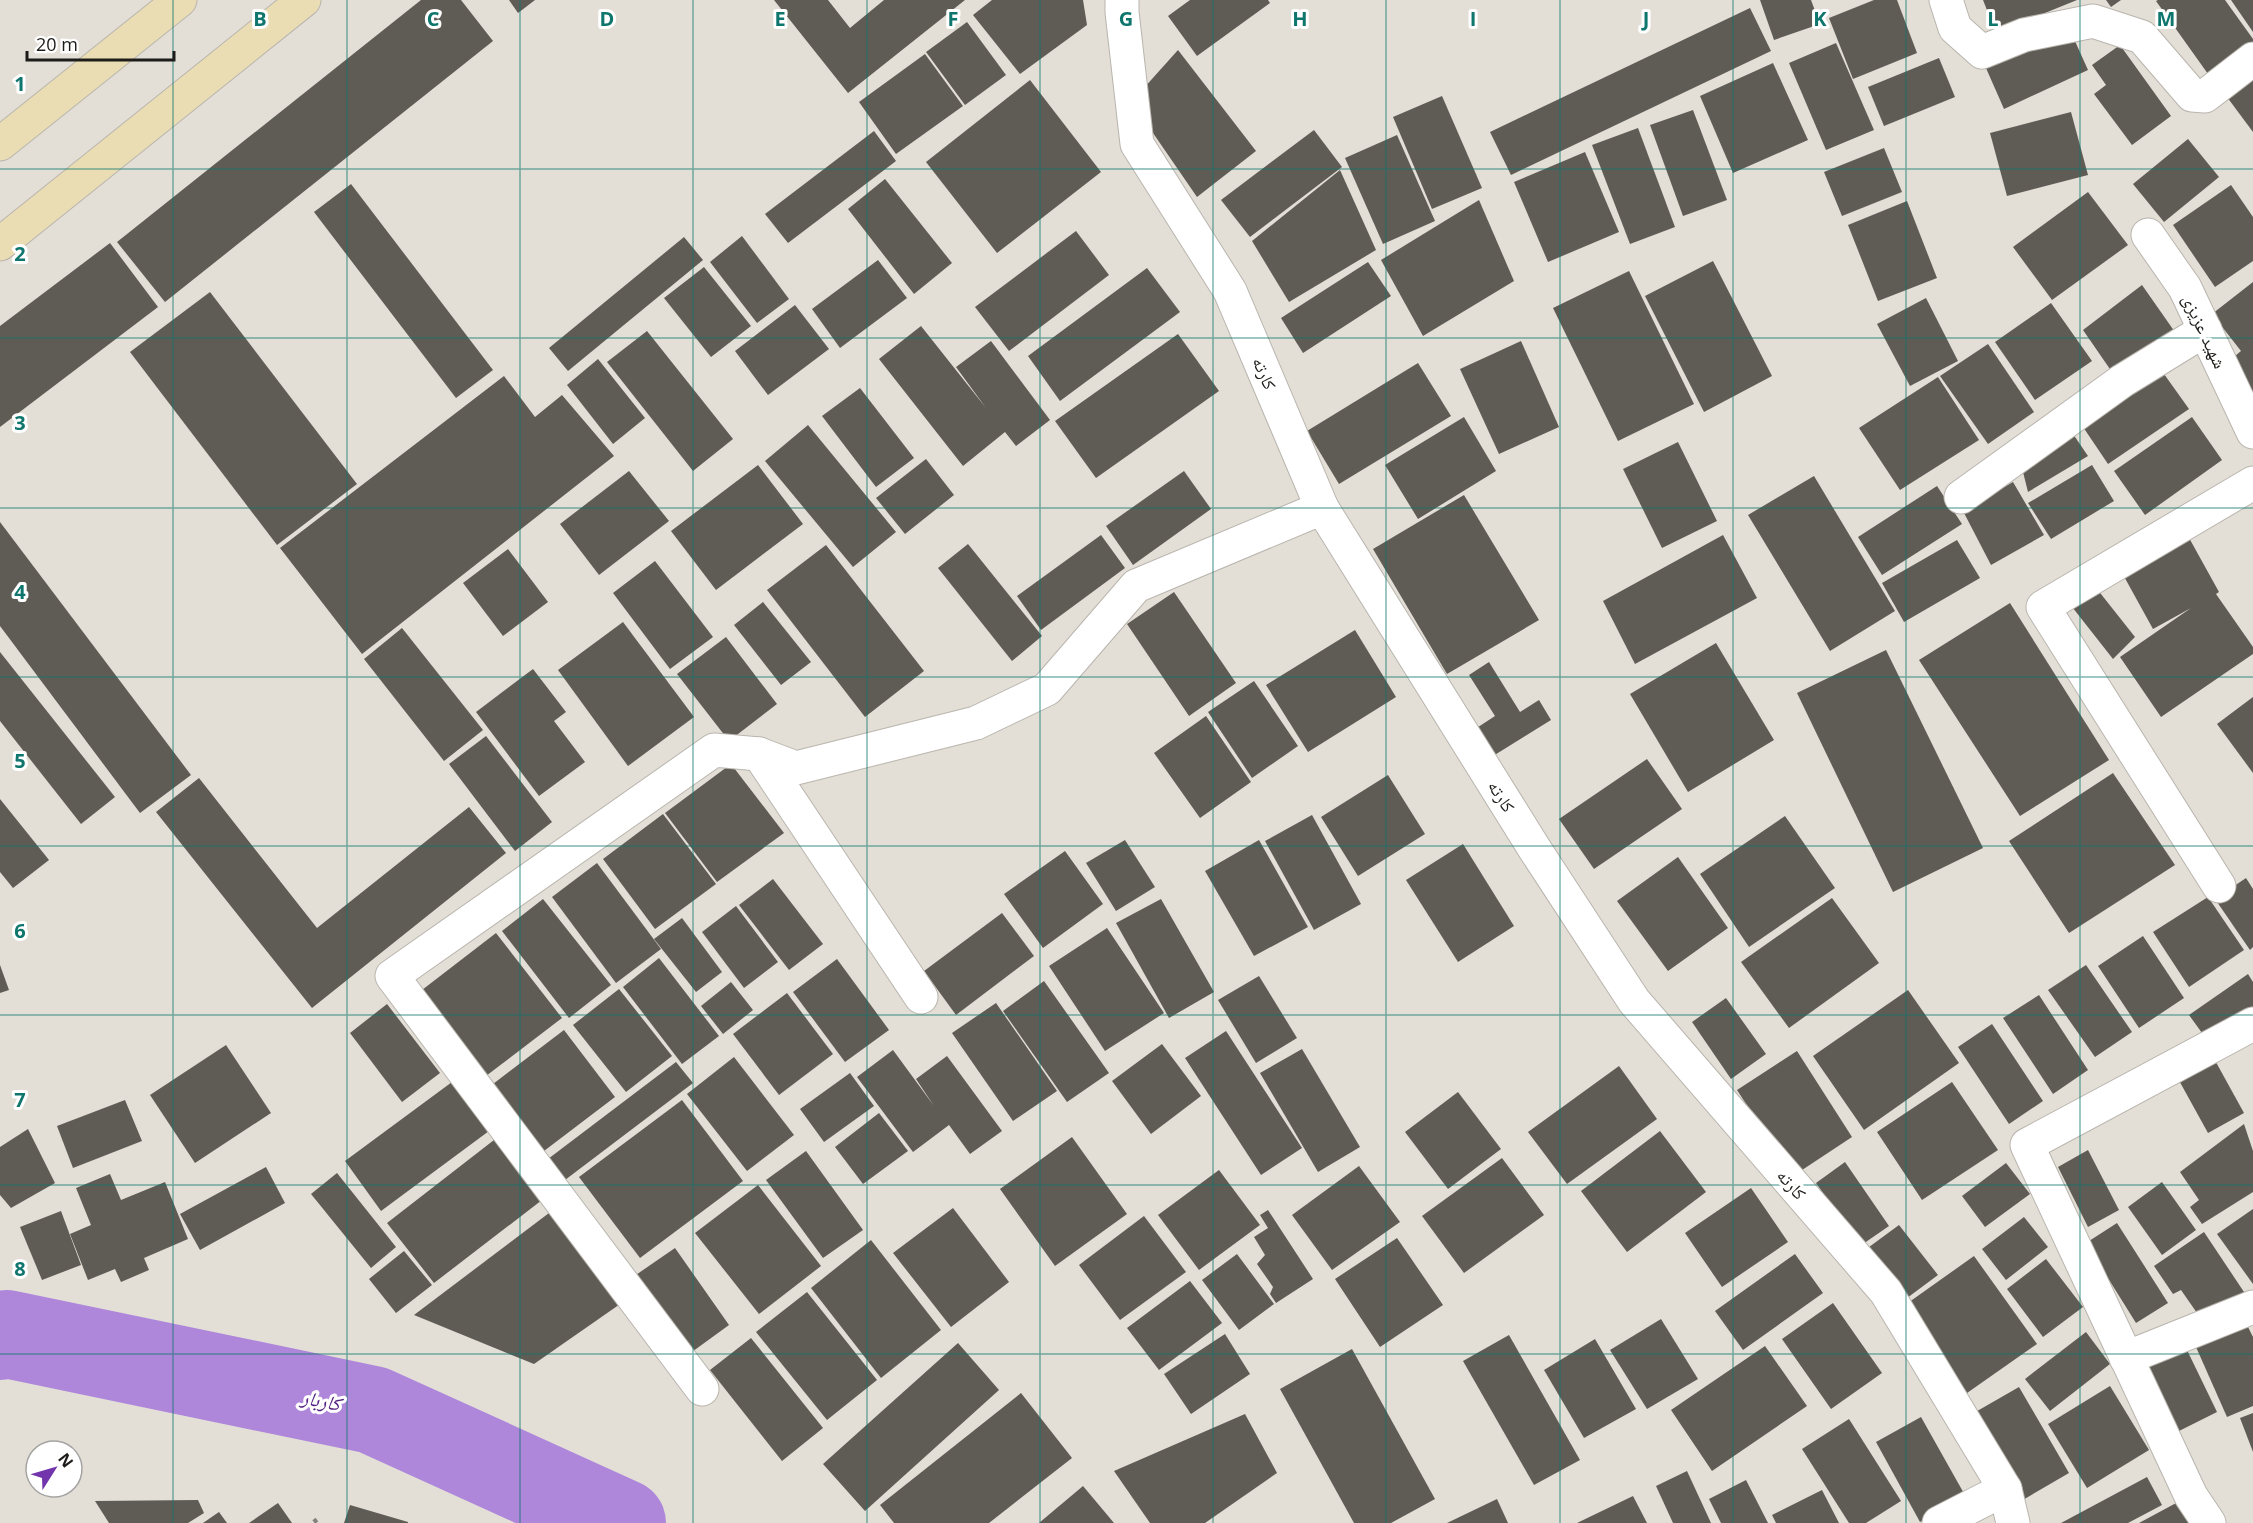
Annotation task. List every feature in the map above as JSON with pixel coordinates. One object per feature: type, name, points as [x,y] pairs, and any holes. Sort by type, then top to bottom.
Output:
[{"type":"main road","points":[[0,144],[180,0]]},
{"type":"main road","points":[[0,244],[304,0]]},
{"type":"street","name":"کارته","points":[[1122,0],[1137,144],[1230,291],[1322,508],[1534,848],[1634,1001],[1886,1293],[2005,1489],[2013,1523]]},
{"type":"street","points":[[1946,0],[1955,28],[1982,52],[2024,35],[2093,21],[2142,37],[2192,94],[2205,96],[2253,59]]},
{"type":"street","name":"شهید عزیزی","points":[[2148,235],[2185,288],[2253,432]]},
{"type":"street","points":[[1961,497],[2122,381],[2205,330]]},
{"type":"street","points":[[2219,886],[2043,607],[2253,483]]},
{"type":"street","points":[[702,1389],[392,976],[714,750],[759,754],[796,768],[976,723],[1047,689],[1136,586],[1322,508]]},
{"type":"street","points":[[759,754],[921,997]]},
{"type":"street","points":[[2209,1523],[2191,1496],[2027,1145],[2253,1024]]},
{"type":"street","points":[[2126,1358],[2253,1307]]},
{"type":"street","points":[[1939,1523],[2005,1489]]},
{"type":"building","points":[[421,0],[461,0],[493,41],[165,302],[117,242]]},
{"type":"building","points":[[509,0],[535,0],[518,13]]},
{"type":"building","points":[[774,0],[828,0],[850,28],[884,0],[965,0],[848,93]]},
{"type":"building","points":[[992,0],[1083,0],[1087,25],[1020,74],[973,15]]},
{"type":"building","points":[[1190,0],[1268,0],[1270,3],[1197,56],[1168,16]]},
{"type":"building","points":[[1760,0],[1811,0],[1820,24],[1774,40]]},
{"type":"building","points":[[1874,0],[1897,0],[1917,53],[1853,79],[1829,18]]},
{"type":"building","points":[[1983,0],[2077,0],[1996,33]]},
{"type":"building","points":[[2106,0],[2121,0],[2111,7]]},
{"type":"building","points":[[2225,0],[2253,39],[2253,53],[2213,81],[2156,1]]},
{"type":"building","points":[[2231,0],[2253,0],[2253,32]]},
{"type":"building","points":[[1750,8],[1771,51],[1511,175],[1490,132]]},
{"type":"building","points":[[967,22],[1006,75],[965,105],[926,52]]},
{"type":"building","points":[[2070,30],[2088,70],[2004,109],[1986,68]]},
{"type":"building","points":[[1836,43],[1874,130],[1826,150],[1789,63]]},
{"type":"building","points":[[2120,45],[2171,116],[2132,145],[2094,94],[2106,85],[2092,65]]},
{"type":"building","points":[[1178,50],[1256,151],[1197,197],[1142,117],[1143,89]]},
{"type":"building","points":[[925,54],[963,106],[896,154],[859,102]]},
{"type":"building","points":[[1939,58],[1955,97],[1884,126],[1868,87]]},
{"type":"building","points":[[1773,63],[1808,140],[1733,173],[1700,96]]},
{"type":"building","points":[[2253,72],[2253,132],[2224,93]]},
{"type":"building","points":[[1030,80],[1101,172],[997,253],[926,162]]},
{"type":"building","points":[[1442,96],[1482,188],[1432,209],[1393,117]]},
{"type":"building","points":[[1693,110],[1727,200],[1683,216],[1650,125]]},
{"type":"building","points":[[2071,112],[2088,175],[2007,196],[1990,133]]},
{"type":"building","points":[[1638,128],[1675,227],[1630,244],[1592,145]]},
{"type":"building","points":[[1314,130],[1342,167],[1250,237],[1221,200]]},
{"type":"building","points":[[874,131],[896,161],[788,243],[765,214]]},
{"type":"building","points":[[1397,135],[1435,221],[1383,244],[1345,158]]},
{"type":"building","points":[[2188,139],[2219,177],[2164,222],[2133,184]]},
{"type":"building","points":[[1884,148],[1902,192],[1842,216],[1824,172]]},
{"type":"building","points":[[1585,152],[1619,232],[1548,262],[1514,182]]},
{"type":"building","points":[[1340,170],[1376,250],[1289,302],[1252,241]]},
{"type":"building","points":[[885,179],[952,263],[914,294],[848,209]]},
{"type":"building","points":[[351,184],[493,370],[456,398],[314,212]]},
{"type":"building","points":[[2231,185],[2253,217],[2253,261],[2215,287],[2173,225]]},
{"type":"building","points":[[2088,192],[2128,245],[2052,300],[2013,247]]},
{"type":"building","points":[[1479,200],[1514,281],[1423,336],[1381,260]]},
{"type":"building","points":[[1907,201],[1937,278],[1878,301],[1848,225]]},
{"type":"building","points":[[1076,231],[1109,275],[1009,351],[975,307]]},
{"type":"building","points":[[742,236],[789,299],[757,323],[710,262]]},
{"type":"building","points":[[684,237],[703,260],[568,371],[549,348]]},
{"type":"building","points":[[110,243],[158,307],[0,427],[0,326]]},
{"type":"building","points":[[878,260],[907,298],[840,348],[812,309]]},
{"type":"building","points":[[1713,261],[1772,376],[1704,412],[1645,296]]},
{"type":"building","points":[[1368,262],[1391,296],[1303,353],[1281,318]]},
{"type":"building","points":[[704,267],[751,326],[711,357],[664,298]]},
{"type":"building","points":[[1147,268],[1180,312],[1060,401],[1028,356]]},
{"type":"building","points":[[1629,271],[1694,404],[1618,441],[1553,308]]},
{"type":"building","points":[[2253,282],[2253,415],[2216,372],[2241,351],[2212,314]]},
{"type":"building","points":[[2142,285],[2177,335],[2112,372],[2083,330]]},
{"type":"building","points":[[210,292],[357,484],[277,545],[130,352]]},
{"type":"building","points":[[1926,298],[1958,361],[1910,386],[1877,324]]},
{"type":"building","points":[[2051,303],[2092,361],[2035,400],[1995,342]]},
{"type":"building","points":[[795,305],[829,349],[768,395],[735,351]]},
{"type":"building","points":[[921,326],[986,408],[956,367],[991,341],[1050,420],[1016,446],[1005,432],[963,466],[879,359]]},
{"type":"building","points":[[647,331],[733,439],[693,471],[607,362]]},
{"type":"building","points":[[1178,334],[1219,391],[1096,478],[1055,421]]},
{"type":"building","points":[[1521,341],[1559,427],[1499,454],[1460,369]]},
{"type":"building","points":[[1988,344],[2034,412],[1988,444],[1940,376]]},
{"type":"building","points":[[598,359],[645,418],[613,444],[567,385]]},
{"type":"building","points":[[1418,363],[1451,416],[1339,484],[1307,431]]},
{"type":"building","points":[[2159,367],[2189,409],[2108,464],[2079,421]]},
{"type":"building","points":[[504,376],[535,417],[562,395],[614,456],[362,654],[280,548]]},
{"type":"building","points":[[1938,377],[1979,440],[1900,490],[1859,428]]},
{"type":"building","points":[[860,388],[914,458],[876,487],[822,416]]},
{"type":"building","points":[[1464,417],[1496,471],[1418,519],[1385,465]]},
{"type":"building","points":[[2192,417],[2222,460],[2145,515],[2114,471]]},
{"type":"building","points":[[808,425],[896,532],[853,567],[765,461]]},
{"type":"building","points":[[2073,434],[2088,456],[2028,492],[2023,472]]},
{"type":"building","points":[[1678,442],[1717,521],[1662,548],[1623,469]]},
{"type":"building","points":[[926,459],[954,495],[905,534],[876,498]]},
{"type":"building","points":[[758,465],[803,524],[716,590],[671,531]]},
{"type":"building","points":[[2092,465],[2114,501],[2051,539],[2028,503]]},
{"type":"building","points":[[629,471],[669,521],[599,575],[560,524]]},
{"type":"building","points":[[1184,471],[1211,509],[1133,565],[1106,526]]},
{"type":"building","points":[[1814,476],[1895,611],[1830,651],[1748,515]]},
{"type":"building","points":[[2013,482],[2044,535],[1991,565],[1963,511]]},
{"type":"building","points":[[1937,486],[1962,524],[1882,575],[1858,537]]},
{"type":"building","points":[[1464,495],[1539,620],[1447,674],[1373,549]]},
{"type":"building","points":[[0,522],[191,775],[140,813],[0,626]]},
{"type":"building","points":[[1101,535],[1125,568],[1041,630],[1017,596]]},
{"type":"building","points":[[1723,535],[1757,598],[1635,664],[1603,601]]},
{"type":"building","points":[[2188,536],[2219,592],[2216,594],[2253,647],[2253,654],[2161,717],[2120,657],[2191,608],[2153,629],[2121,571]]},
{"type":"building","points":[[1957,540],[1980,578],[1904,622],[1882,583]]},
{"type":"building","points":[[968,544],[1042,636],[1012,661],[938,568]]},
{"type":"building","points":[[826,545],[924,671],[865,717],[767,590]]},
{"type":"building","points":[[508,549],[548,602],[503,636],[463,583]]},
{"type":"building","points":[[655,561],[713,637],[670,669],[613,593]]},
{"type":"building","points":[[2097,589],[2135,637],[2113,659],[2069,603]]},
{"type":"building","points":[[1174,592],[1236,683],[1189,716],[1127,624]]},
{"type":"building","points":[[763,602],[811,662],[781,685],[734,625]]},
{"type":"building","points":[[2010,603],[2109,760],[2020,816],[1919,660]]},
{"type":"building","points":[[623,622],[694,717],[628,766],[558,670]]},
{"type":"building","points":[[402,628],[483,730],[444,761],[364,659]]},
{"type":"building","points":[[1355,630],[1396,697],[1308,752],[1266,685]]},
{"type":"building","points":[[726,637],[777,704],[729,741],[677,674]]},
{"type":"building","points":[[1716,643],[1774,740],[1688,792],[1630,694]]},
{"type":"building","points":[[1886,650],[1983,848],[1893,892],[1797,693]]},
{"type":"building","points":[[0,652],[115,797],[81,824],[0,721]]},
{"type":"building","points":[[1489,662],[1520,712],[1539,700],[1551,720],[1485,761],[1469,733],[1495,716],[1469,675]]},
{"type":"building","points":[[533,669],[566,712],[554,721],[585,762],[539,796],[476,712]]},
{"type":"building","points":[[1254,681],[1298,746],[1252,778],[1208,712]]},
{"type":"building","points":[[2253,697],[2253,773],[2217,724]]},
{"type":"building","points":[[1206,716],[1251,782],[1200,818],[1154,753]]},
{"type":"building","points":[[486,736],[552,822],[515,851],[449,764]]},
{"type":"building","points":[[1647,759],[1682,809],[1594,869],[1559,819]]},
{"type":"building","points":[[731,764],[784,833],[717,882],[665,813]]},
{"type":"building","points":[[2113,773],[2175,865],[2069,933],[2009,841]]},
{"type":"building","points":[[1388,775],[1425,834],[1358,876],[1321,817]]},
{"type":"building","points":[[199,778],[317,928],[469,807],[506,853],[312,1008],[156,812]]},
{"type":"building","points":[[0,799],[49,860],[13,888],[0,872]]},
{"type":"building","points":[[663,814],[716,884],[655,929],[603,859]]},
{"type":"building","points":[[1312,815],[1361,904],[1314,930],[1265,841]]},
{"type":"building","points":[[1785,816],[1835,888],[1749,947],[1700,874]]},
{"type":"building","points":[[1125,840],[1155,887],[1116,911],[1086,863]]},
{"type":"building","points":[[1259,840],[1308,927],[1254,956],[1205,871]]},
{"type":"building","points":[[1463,844],[1514,926],[1458,962],[1406,880]]},
{"type":"building","points":[[1065,851],[1103,904],[1043,948],[1004,894]]},
{"type":"building","points":[[1678,857],[1728,928],[1668,971],[1617,901]]},
{"type":"building","points":[[597,863],[661,949],[616,983],[552,897]]},
{"type":"building","points":[[2246,878],[2253,889],[2253,947],[2250,950],[2215,899]]},
{"type":"building","points":[[773,879],[823,944],[789,970],[739,905]]},
{"type":"building","points":[[2208,897],[2244,950],[2189,987],[2153,932]]},
{"type":"building","points":[[1832,898],[1879,963],[1789,1028],[1741,962]]},
{"type":"building","points":[[543,899],[611,985],[569,1018],[502,931]]},
{"type":"building","points":[[1161,899],[1214,992],[1169,1018],[1116,923]]},
{"type":"building","points":[[736,906],[778,962],[744,988],[702,932]]},
{"type":"building","points":[[1002,913],[1034,956],[956,1015],[924,971]]},
{"type":"building","points":[[682,918],[722,972],[696,992],[654,939]]},
{"type":"building","points":[[1107,928],[1164,1013],[1105,1051],[1049,966]]},
{"type":"building","points":[[496,933],[562,1018],[486,1076],[422,990]]},
{"type":"building","points":[[2143,936],[2184,998],[2139,1028],[2098,966]]},
{"type":"building","points":[[659,958],[719,1036],[682,1064],[623,987]]},
{"type":"building","points":[[837,959],[889,1030],[845,1062],[793,992]]},
{"type":"building","points":[[0,965],[9,990],[0,993]]},
{"type":"building","points":[[2086,965],[2132,1032],[2095,1057],[2048,990]]},
{"type":"building","points":[[2248,974],[2253,982],[2253,1013],[2210,1044],[2189,1015]]},
{"type":"building","points":[[1259,976],[1297,1038],[1256,1063],[1218,1000]]},
{"type":"building","points":[[1044,981],[1109,1073],[1067,1102],[1003,1011]]},
{"type":"building","points":[[731,982],[753,1010],[723,1034],[701,1006]]},
{"type":"building","points":[[619,989],[672,1056],[626,1092],[573,1025]]},
{"type":"building","points":[[1908,990],[1959,1063],[1864,1130],[1813,1056]]},
{"type":"building","points":[[787,993],[833,1054],[779,1095],[733,1034]]},
{"type":"building","points":[[2039,995],[2088,1070],[2053,1094],[2003,1018]]},
{"type":"building","points":[[1726,998],[1766,1054],[1731,1079],[1692,1022]]},
{"type":"building","points":[[996,1003],[1057,1091],[1013,1121],[952,1033]]},
{"type":"building","points":[[387,1004],[440,1073],[402,1102],[350,1033]]},
{"type":"building","points":[[1992,1024],[2043,1101],[2009,1124],[1958,1047]]},
{"type":"building","points":[[564,1030],[615,1097],[544,1151],[493,1084]]},
{"type":"building","points":[[1226,1031],[1302,1148],[1261,1175],[1185,1058]]},
{"type":"building","points":[[1162,1044],[1201,1096],[1151,1134],[1112,1081]]},
{"type":"building","points":[[226,1045],[271,1113],[195,1163],[150,1095]]},
{"type":"building","points":[[1302,1049],[1360,1147],[1318,1172],[1260,1073]]},
{"type":"building","points":[[893,1050],[934,1106],[916,1079],[947,1056],[1002,1131],[970,1154],[949,1125],[913,1152],[857,1077]]},
{"type":"building","points":[[1797,1051],[1852,1137],[1793,1176],[1737,1090]]},
{"type":"building","points":[[2212,1055],[2244,1113],[2208,1133],[2176,1075]]},
{"type":"building","points":[[734,1057],[794,1135],[747,1171],[687,1094]]},
{"type":"building","points":[[676,1062],[693,1083],[565,1180],[548,1159]]},
{"type":"building","points":[[1619,1066],[1657,1119],[1567,1184],[1528,1132]]},
{"type":"building","points":[[850,1073],[874,1106],[824,1142],[800,1109]]},
{"type":"building","points":[[452,1082],[489,1131],[381,1211],[345,1161]]},
{"type":"building","points":[[1952,1082],[1998,1150],[1922,1200],[1877,1132]]},
{"type":"building","points":[[1458,1092],[1501,1149],[1448,1189],[1405,1132]]},
{"type":"building","points":[[125,1100],[142,1141],[73,1168],[57,1126]]},
{"type":"building","points":[[682,1100],[743,1181],[640,1258],[579,1177]]},
{"type":"building","points":[[879,1113],[908,1151],[863,1184],[835,1147]]},
{"type":"building","points":[[2244,1124],[2253,1151],[2253,1192],[2202,1224],[2190,1207],[2199,1200],[2180,1172]]},
{"type":"building","points":[[28,1129],[55,1183],[11,1208],[0,1195],[0,1147]]},
{"type":"building","points":[[1660,1131],[1706,1192],[1627,1252],[1581,1191]]},
{"type":"building","points":[[1072,1137],[1127,1214],[1055,1266],[1000,1189]]},
{"type":"building","points":[[494,1140],[542,1200],[434,1283],[387,1223]]},
{"type":"building","points":[[2088,1150],[2119,1210],[2088,1227],[2058,1167]]},
{"type":"building","points":[[806,1151],[863,1230],[823,1258],[766,1180]]},
{"type":"building","points":[[1502,1158],[1544,1215],[1464,1273],[1422,1216]]},
{"type":"building","points":[[1845,1162],[1889,1226],[1860,1246],[1816,1183]]},
{"type":"building","points":[[2006,1163],[2030,1194],[1985,1227],[1962,1196]]},
{"type":"building","points":[[1359,1166],[1400,1222],[1332,1270],[1292,1215]]},
{"type":"building","points":[[266,1167],[285,1203],[200,1250],[180,1214]]},
{"type":"building","points":[[1219,1170],[1260,1225],[1199,1270],[1158,1215]]},
{"type":"building","points":[[337,1173],[396,1247],[371,1268],[311,1194]]},
{"type":"building","points":[[110,1174],[121,1200],[165,1182],[188,1239],[144,1258],[149,1270],[121,1282],[115,1269],[88,1280],[70,1234],[91,1225],[76,1188]]},
{"type":"building","points":[[2162,1182],[2196,1230],[2162,1255],[2128,1207]]},
{"type":"building","points":[[758,1185],[821,1266],[759,1314],[695,1233]]},
{"type":"building","points":[[1751,1188],[1788,1242],[1722,1287],[1685,1233]]},
{"type":"building","points":[[953,1208],[1009,1282],[951,1327],[893,1253]]},
{"type":"building","points":[[2253,1209],[2253,1284],[2217,1234]]},
{"type":"building","points":[[553,1210],[623,1302],[534,1364],[414,1315]]},
{"type":"building","points":[[1268,1210],[1313,1279],[1276,1303],[1270,1294],[1273,1287],[1257,1264],[1265,1255],[1254,1237],[1268,1228],[1260,1215]]},
{"type":"building","points":[[61,1211],[81,1265],[42,1280],[20,1227]]},
{"type":"building","points":[[1144,1216],[1186,1272],[1120,1320],[1079,1265]]},
{"type":"building","points":[[2024,1217],[2048,1247],[2006,1280],[1982,1249]]},
{"type":"building","points":[[2117,1223],[2168,1303],[2136,1323],[2086,1243]]},
{"type":"building","points":[[1899,1225],[1938,1275],[1903,1301],[1865,1250]]},
{"type":"building","points":[[2204,1232],[2246,1295],[2204,1323],[2181,1290],[2173,1294],[2154,1266]]},
{"type":"building","points":[[1397,1238],[1443,1305],[1380,1347],[1335,1279]]},
{"type":"building","points":[[871,1240],[941,1330],[881,1378],[811,1288]]},
{"type":"building","points":[[675,1248],[729,1325],[685,1357],[630,1279]]},
{"type":"building","points":[[404,1251],[432,1285],[396,1313],[369,1279]]},
{"type":"building","points":[[1237,1254],[1274,1304],[1239,1330],[1202,1280]]},
{"type":"building","points":[[1795,1254],[1823,1293],[1743,1350],[1715,1311]]},
{"type":"building","points":[[1974,1256],[2037,1344],[1967,1393],[1905,1305]]},
{"type":"building","points":[[2046,1259],[2083,1307],[2043,1337],[2007,1289]]},
{"type":"building","points":[[1190,1281],[1222,1323],[1159,1370],[1127,1328]]},
{"type":"building","points":[[807,1292],[877,1380],[827,1420],[756,1332]]},
{"type":"building","points":[[1833,1303],[1882,1373],[1831,1409],[1782,1339]]},
{"type":"building","points":[[1661,1319],[1698,1379],[1647,1409],[1610,1350]]},
{"type":"building","points":[[2247,1325],[2253,1337],[2253,1406],[2227,1417],[2196,1347]]},
{"type":"building","points":[[2086,1332],[2110,1364],[2050,1411],[2025,1379]]},
{"type":"building","points":[[1225,1334],[1250,1374],[1191,1414],[1164,1374]]},
{"type":"building","points":[[1509,1335],[1580,1460],[1534,1485],[1463,1361]]},
{"type":"building","points":[[751,1338],[823,1428],[782,1461],[710,1370]]},
{"type":"building","points":[[1595,1339],[1636,1409],[1584,1438],[1544,1370]]},
{"type":"building","points":[[958,1343],[999,1390],[865,1511],[823,1464]]},
{"type":"building","points":[[1765,1346],[1807,1406],[1712,1471],[1671,1410]]},
{"type":"building","points":[[2186,1348],[2217,1412],[2173,1434],[2142,1370]]},
{"type":"building","points":[[1352,1349],[1435,1499],[1391,1523],[1354,1523],[1280,1389]]},
{"type":"building","points":[[2110,1386],[2149,1450],[2087,1488],[2048,1424]]},
{"type":"building","points":[[2019,1387],[2069,1473],[2021,1501],[1972,1414]]},
{"type":"building","points":[[1021,1393],[1072,1458],[989,1523],[894,1523],[880,1505]]},
{"type":"building","points":[[2253,1413],[2253,1452],[2240,1418]]},
{"type":"building","points":[[1245,1414],[1277,1473],[1205,1523],[1150,1523],[1114,1471]]},
{"type":"building","points":[[1921,1417],[1966,1497],[1920,1522],[1876,1442]]},
{"type":"building","points":[[1849,1419],[1901,1501],[1866,1523],[1849,1523],[1802,1449]]},
{"type":"building","points":[[1687,1471],[1711,1523],[1673,1523],[1656,1486]]},
{"type":"building","points":[[2147,1477],[2162,1505],[2128,1523],[2061,1523]]},
{"type":"building","points":[[1746,1480],[1768,1523],[1721,1523],[1709,1499]]},
{"type":"building","points":[[1083,1486],[1114,1523],[1039,1523]]},
{"type":"building","points":[[1822,1490],[1839,1523],[1776,1523],[1772,1515]]},
{"type":"building","points":[[1633,1496],[1647,1523],[1577,1523]]},
{"type":"building","points":[[1497,1499],[1508,1523],[1447,1523]]},
{"type":"building","points":[[198,1500],[204,1513],[188,1523],[109,1523],[95,1501]]},
{"type":"building","points":[[2178,1502],[2189,1523],[2139,1523]]},
{"type":"building","points":[[278,1503],[292,1523],[249,1523]]},
{"type":"building","points":[[350,1505],[408,1522],[408,1523],[344,1523]]},
{"type":"building","points":[[219,1512],[227,1523],[203,1523]]},
{"type":"waterway","name":"کاربار","points":[[0,1336],[7,1334],[373,1410],[622,1523]]}]
